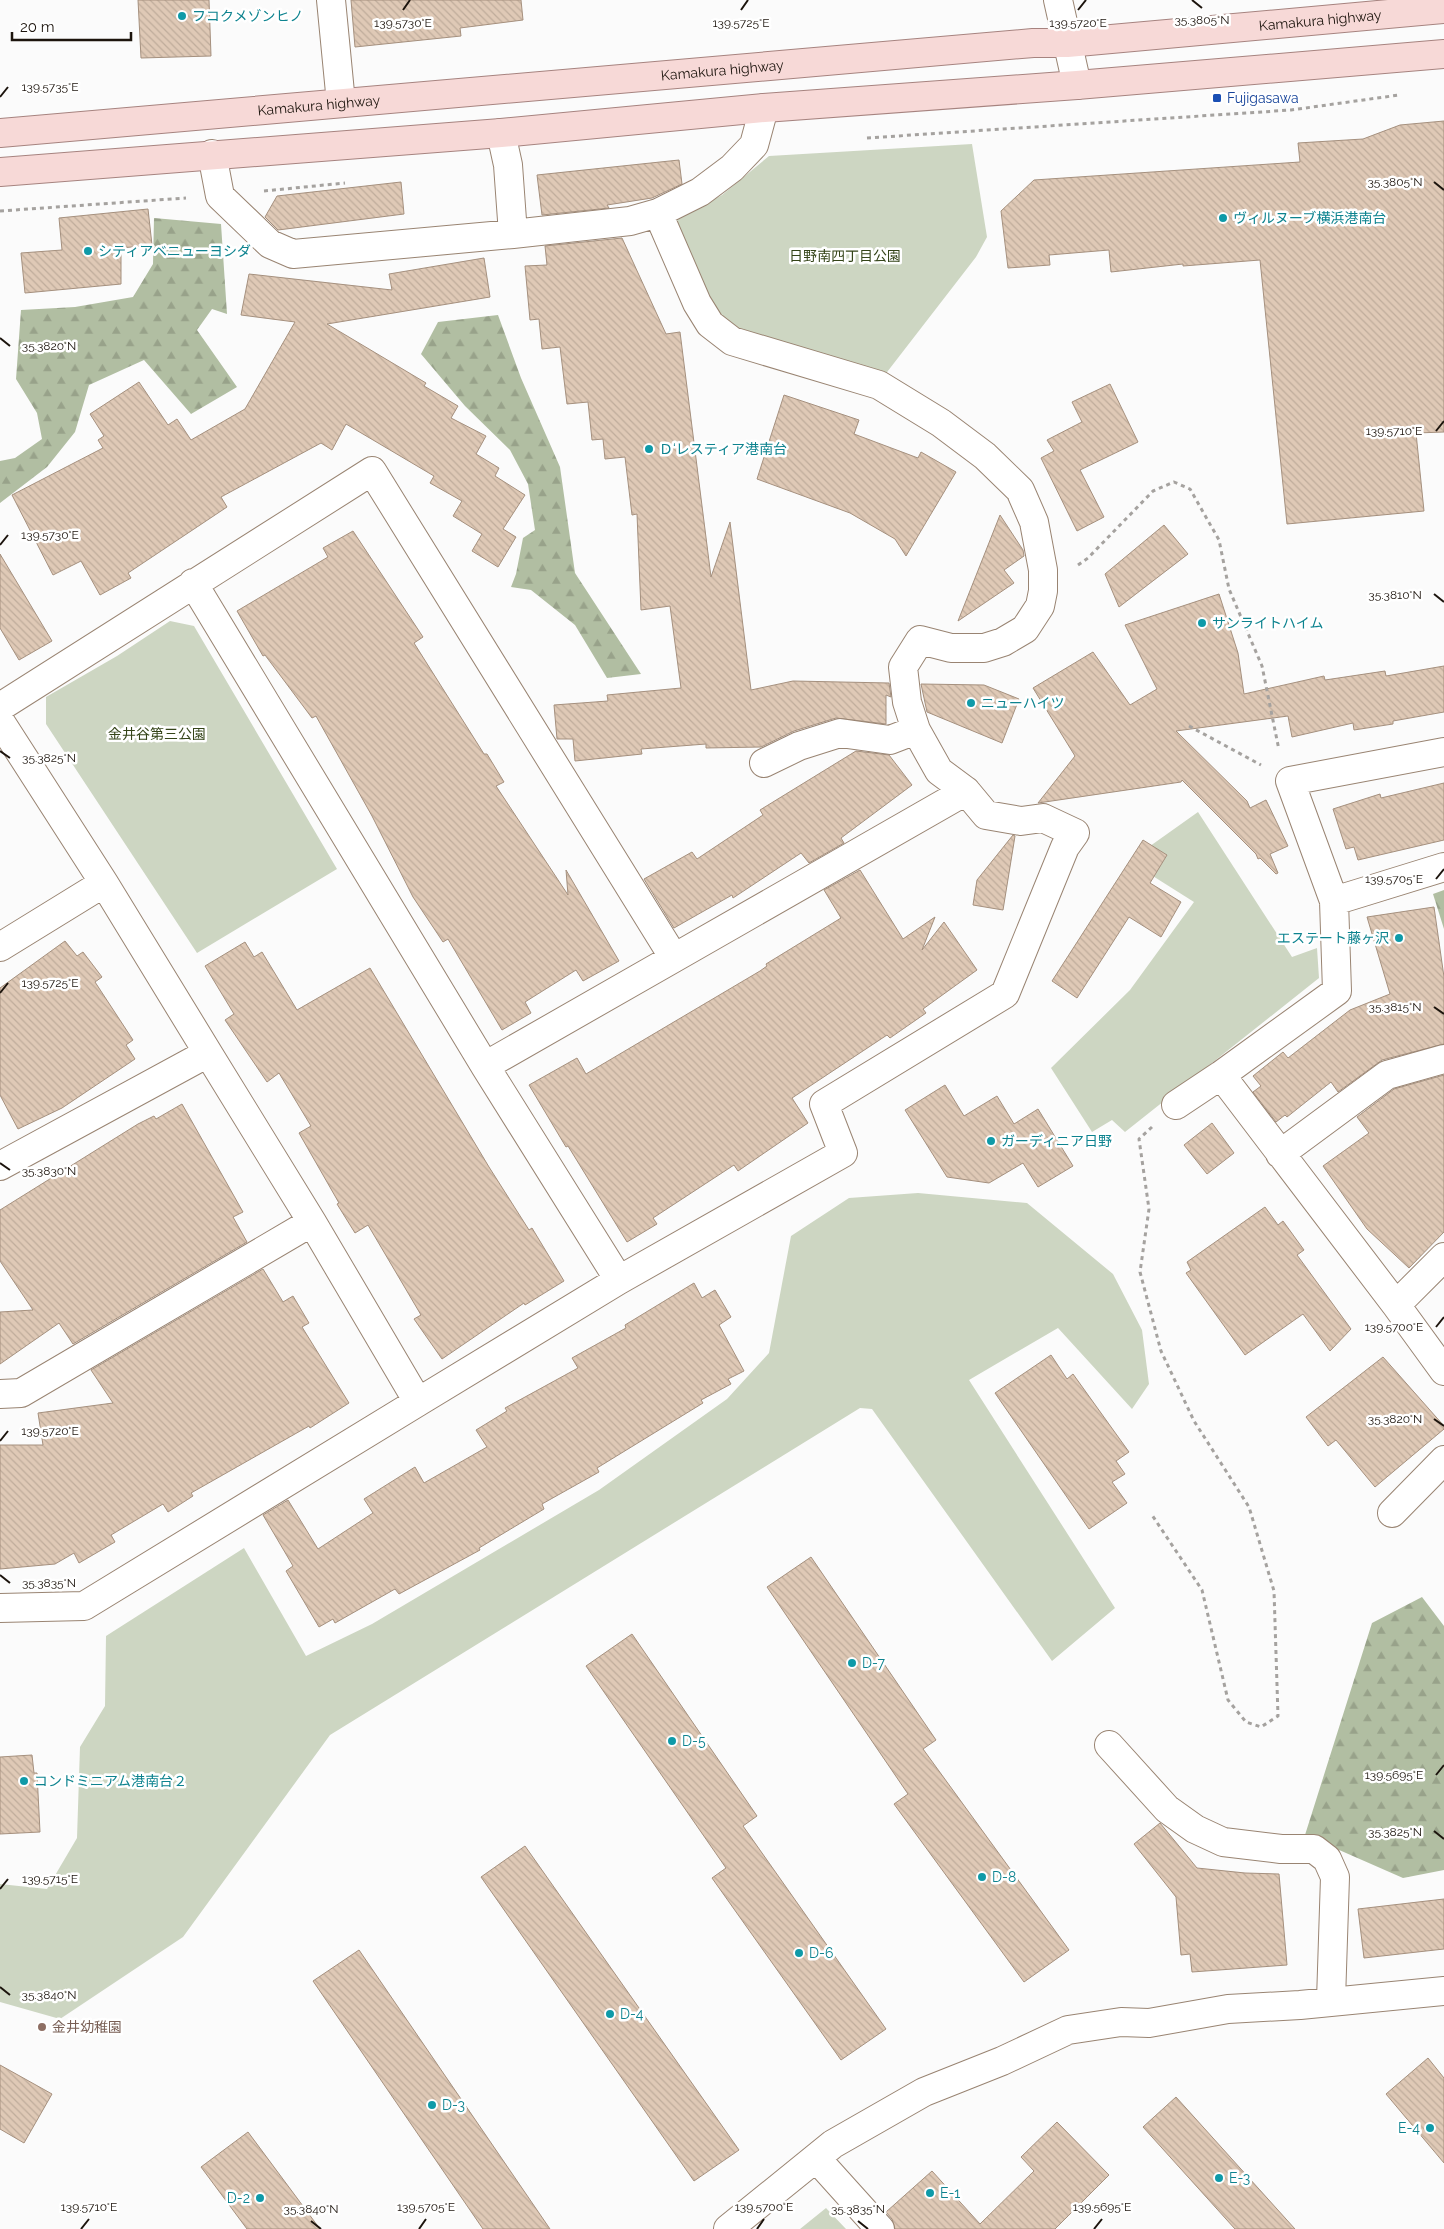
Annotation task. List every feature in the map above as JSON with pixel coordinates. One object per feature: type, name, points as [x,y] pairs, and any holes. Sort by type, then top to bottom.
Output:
[{"type":"main road","name":"Kamakura highway","points":[[0,133],[1033,43],[1067,43],[1441,6]]},
{"type":"main road","points":[[0,172],[501,133],[764,108],[1077,85],[1444,54]]},
{"type":"street","points":[[331,0],[341,104]]},
{"type":"street","points":[[1058,0],[1077,85]]},
{"type":"street","points":[[212,154],[220,196],[270,244],[293,254],[513,234],[630,221],[658,213],[700,192],[732,168],[754,144],[764,108]]},
{"type":"street","points":[[501,133],[508,165],[513,234]]},
{"type":"street","points":[[0,1608],[84,1606],[619,1280],[843,1153],[824,1104],[1005,994],[1066,847],[1074,833],[1044,818],[1021,821],[986,815],[966,791],[939,771],[916,730],[907,702],[903,667],[920,640],[951,648],[984,648],[1002,642],[1025,629],[1040,606],[1044,591],[1043,570],[1034,522],[1020,490],[985,456],[942,423],[879,385],[732,341],[710,324],[697,303],[658,213]]},
{"type":"street","points":[[0,707],[192,583],[372,471],[674,958]]},
{"type":"street","points":[[192,583],[485,1066],[619,1280]]},
{"type":"street","points":[[0,721],[104,883],[208,1052],[312,1222],[418,1402]]},
{"type":"street","points":[[764,763],[799,746],[840,733],[890,740],[916,730]]},
{"type":"street","points":[[1176,1105],[1221,1075],[1337,991],[1334,901],[1290,781],[1444,752]]},
{"type":"street","points":[[485,1066],[966,791]]},
{"type":"street","points":[[1334,901],[1444,867]]},
{"type":"street","points":[[0,947],[104,883]]},
{"type":"street","points":[[0,1166],[208,1052]]},
{"type":"street","points":[[1280,1154],[1387,1075],[1444,1059]]},
{"type":"street","points":[[1221,1075],[1396,1305],[1444,1372]]},
{"type":"street","points":[[0,1394],[21,1393],[312,1222]]},
{"type":"street","points":[[1396,1305],[1444,1257]]},
{"type":"street","points":[[1392,1513],[1444,1460]]},
{"type":"street","points":[[1109,1745],[1162,1804],[1196,1830],[1223,1842],[1281,1849],[1314,1849],[1327,1859],[1335,1877],[1331,2000]]},
{"type":"street","points":[[728,2229],[833,2144],[924,2092],[1002,2061],[1068,2030],[1121,2022],[1148,2022],[1228,2009],[1300,2005],[1331,2000],[1444,1991]]},
{"type":"street","points":[[816,2158],[880,2229]]},
{"type":"path","points":[[1088,558],[1153,491],[1174,482],[1190,489],[1219,540],[1229,589],[1262,666],[1280,753],[1290,781]]},
{"type":"path","points":[[1189,726],[1290,781]]},
{"type":"path","points":[[1152,1516],[1202,1590],[1228,1700],[1246,1722],[1261,1727],[1278,1716],[1274,1592],[1249,1507],[1194,1421],[1161,1350],[1140,1272],[1149,1209],[1139,1140],[1176,1105]]},
{"type":"green space","name":"日野南四丁目公園","points":[[972,144],[987,237],[976,257],[884,376],[737,330],[719,315],[668,225],[722,195],[769,156]]},
{"type":"green space","points":[[154,218],[221,224],[227,314],[212,309],[197,330],[237,387],[191,414],[144,360],[89,385],[75,432],[47,467],[0,503],[0,461],[15,458],[42,439],[37,413],[16,379],[21,310],[75,307],[133,297],[153,264]]},
{"type":"green space","points":[[498,315],[521,378],[560,467],[575,573],[641,674],[607,678],[575,625],[531,590],[511,587],[516,574],[523,538],[535,530],[528,484],[510,450],[465,406],[421,354],[438,322]]},
{"type":"green space","name":"金井谷第三公園","points":[[170,621],[194,626],[337,869],[197,953],[46,724],[46,697],[117,656]]},
{"type":"green space","points":[[1198,812],[1292,957],[1317,948],[1319,978],[1125,1132],[1112,1120],[1092,1132],[1051,1068],[1130,990],[1194,902],[1129,861]]},
{"type":"green space","points":[[1444,890],[1444,929],[1433,894]]},
{"type":"green space","points":[[918,1193],[1027,1203],[1113,1274],[1142,1330],[1149,1384],[1132,1409],[1058,1328],[969,1380],[1115,1608],[1052,1661],[872,1409],[860,1408],[330,1735],[183,1937],[60,2019],[0,2002],[0,1884],[47,1889],[77,1838],[80,1747],[105,1706],[106,1636],[244,1548],[306,1656],[372,1624],[599,1490],[727,1399],[769,1353],[791,1236],[849,1198]]},
{"type":"green space","points":[[1422,1597],[1444,1626],[1444,1870],[1403,1878],[1305,1835],[1372,1623]]},
{"type":"green space","points":[[826,2208],[846,2229],[800,2229]]},
{"type":"building","name":"フコクメゾンヒノ","points":[[138,0],[209,0],[211,56],[141,58]]},
{"type":"building","points":[[351,0],[521,0],[523,20],[460,28],[461,36],[355,47]]},
{"type":"building","points":[[1444,121],[1444,432],[1416,433],[1424,511],[1287,524],[1260,260],[1183,266],[1183,264],[1111,272],[1109,250],[1049,255],[1050,265],[1008,268],[1001,211],[1034,180],[1300,162],[1298,143],[1363,139],[1400,125]]},
{"type":"building","points":[[679,160],[682,184],[652,198],[607,205],[609,208],[542,215],[537,175]]},
{"type":"building","points":[[401,182],[404,214],[278,230],[265,217],[277,196]]},
{"type":"building","name":"シティアベニューヨシダ","points":[[148,209],[152,245],[121,248],[121,284],[25,293],[21,253],[62,250],[59,218]]},
{"type":"building","points":[[622,238],[666,334],[680,332],[711,577],[730,522],[751,690],[793,681],[889,683],[891,697],[886,695],[886,724],[836,718],[794,731],[761,747],[706,748],[706,744],[641,749],[642,754],[575,761],[573,739],[557,739],[554,705],[608,701],[607,695],[681,688],[670,606],[641,610],[637,514],[632,515],[625,457],[605,459],[603,439],[592,440],[588,402],[567,404],[560,347],[542,349],[539,319],[530,320],[525,266],[547,265],[545,246]]},
{"type":"building","points":[[484,258],[490,297],[327,324],[426,383],[424,386],[458,406],[451,418],[486,436],[476,454],[499,468],[495,476],[525,495],[503,529],[516,537],[498,567],[472,551],[482,534],[453,516],[462,501],[430,483],[434,476],[346,424],[332,450],[321,443],[221,497],[227,507],[128,573],[131,578],[100,595],[81,561],[53,575],[12,495],[103,448],[98,440],[104,436],[90,414],[139,382],[168,425],[177,419],[191,440],[245,409],[295,322],[241,315],[249,274],[392,290],[389,274]]},
{"type":"building","points":[[1110,384],[1138,442],[1080,470],[1104,517],[1077,531],[1041,458],[1054,451],[1047,440],[1082,422],[1072,402]]},
{"type":"building","points":[[784,395],[859,420],[854,434],[918,458],[921,452],[956,472],[906,556],[895,539],[850,513],[757,479]]},
{"type":"building","points":[[1000,515],[1023,550],[1024,556],[1004,570],[1014,583],[958,621]]},
{"type":"building","points":[[1164,525],[1188,554],[1119,607],[1105,574]]},
{"type":"building","points":[[353,531],[423,637],[414,643],[484,754],[487,754],[504,782],[496,786],[568,895],[566,870],[619,961],[583,981],[576,970],[525,1002],[531,1013],[502,1030],[448,939],[443,942],[413,897],[372,816],[316,716],[312,718],[265,655],[263,656],[237,611],[328,557],[323,548]]},
{"type":"building","points":[[0,554],[52,641],[19,660],[0,628]]},
{"type":"building","points":[[1219,594],[1238,653],[1244,694],[1324,676],[1325,680],[1385,671],[1386,676],[1444,666],[1444,712],[1393,721],[1393,724],[1354,730],[1353,723],[1292,737],[1288,716],[1176,731],[1247,801],[1250,808],[1266,800],[1288,846],[1270,854],[1278,873],[1276,874],[1260,858],[1258,859],[1256,854],[1182,780],[1181,782],[1038,803],[1075,756],[1033,688],[1093,652],[1130,705],[1157,689],[1125,625]]},
{"type":"building","name":"ニューハイツ","points":[[921,684],[984,685],[1019,699],[1002,743],[927,712]]},
{"type":"building","points":[[856,751],[889,755],[912,785],[841,838],[844,843],[809,863],[801,853],[733,898],[732,895],[674,928],[644,879],[692,852],[697,859],[763,815],[760,810]]},
{"type":"building","points":[[1444,783],[1444,840],[1358,860],[1354,847],[1346,849],[1333,809],[1380,794],[1381,798]]},
{"type":"building","points":[[1013,835],[1015,836],[1003,910],[973,905],[977,880]]},
{"type":"building","points":[[1143,840],[1167,855],[1150,883],[1181,902],[1161,937],[1129,917],[1077,998],[1052,981]]},
{"type":"building","points":[[860,870],[903,939],[935,917],[922,950],[944,922],[977,970],[923,1009],[926,1013],[890,1038],[887,1035],[792,1098],[808,1123],[738,1171],[734,1165],[653,1218],[657,1224],[627,1242],[529,1085],[577,1058],[586,1074],[760,971],[767,966],[766,964],[841,918],[824,890]]},
{"type":"building","points":[[1434,907],[1444,977],[1444,1044],[1382,1060],[1338,1092],[1331,1082],[1287,1117],[1285,1115],[1276,1122],[1253,1092],[1261,1086],[1253,1076],[1283,1052],[1288,1058],[1350,1010],[1390,994],[1367,917]]},
{"type":"building","points":[[65,941],[77,956],[83,952],[102,977],[95,982],[133,1040],[126,1045],[135,1059],[62,1108],[18,1129],[0,1095],[0,988]]},
{"type":"building","points":[[245,942],[254,957],[262,952],[297,1010],[370,968],[489,1167],[529,1230],[532,1228],[564,1281],[525,1305],[524,1303],[442,1359],[414,1319],[421,1315],[368,1225],[355,1233],[337,1204],[339,1203],[299,1133],[311,1126],[279,1073],[267,1082],[225,1020],[234,1014],[205,966]]},
{"type":"building","points":[[1444,1075],[1444,1232],[1409,1268],[1367,1229],[1323,1166],[1369,1133],[1357,1117],[1394,1089]]},
{"type":"building","name":"ガーディニア日野","points":[[945,1085],[964,1116],[997,1096],[1014,1124],[1038,1109],[1073,1166],[1038,1187],[1023,1163],[989,1183],[947,1177],[905,1110]]},
{"type":"building","points":[[182,1104],[243,1212],[233,1217],[247,1242],[73,1344],[59,1323],[0,1364],[0,1312],[33,1310],[0,1261],[0,1210],[138,1124],[154,1116],[156,1119]]},
{"type":"building","points":[[1212,1123],[1234,1153],[1207,1174],[1184,1145]]},
{"type":"building","points":[[1265,1207],[1278,1225],[1283,1221],[1304,1250],[1297,1255],[1351,1329],[1330,1351],[1303,1314],[1245,1355],[1186,1273],[1191,1270],[1187,1262]]},
{"type":"building","points":[[263,1269],[283,1302],[293,1296],[309,1323],[302,1327],[349,1403],[310,1428],[309,1426],[191,1493],[193,1496],[168,1512],[163,1504],[111,1535],[115,1542],[79,1563],[74,1553],[55,1564],[0,1569],[0,1445],[43,1445],[38,1413],[113,1403],[91,1370]]},
{"type":"building","points":[[694,1283],[702,1298],[715,1290],[731,1317],[719,1325],[744,1371],[728,1379],[731,1384],[701,1400],[703,1403],[597,1468],[599,1472],[542,1504],[544,1509],[479,1548],[480,1550],[399,1594],[395,1589],[335,1623],[333,1619],[319,1627],[286,1571],[293,1566],[263,1515],[288,1500],[318,1549],[373,1513],[364,1499],[415,1467],[424,1483],[487,1447],[476,1430],[507,1411],[505,1408],[578,1368],[572,1358],[626,1328],[625,1325]]},
{"type":"building","points":[[1051,1355],[1067,1379],[1073,1374],[1129,1452],[1116,1461],[1125,1474],[1112,1482],[1127,1503],[1089,1529],[995,1393]]},
{"type":"building","points":[[1383,1357],[1444,1426],[1444,1429],[1375,1487],[1336,1440],[1328,1446],[1306,1417]]},
{"type":"building","points":[[811,1557],[936,1740],[923,1749],[1069,1950],[1024,1982],[894,1804],[908,1794],[767,1587]]},
{"type":"building","points":[[632,1634],[757,1816],[743,1826],[886,2029],[841,2060],[712,1878],[726,1868],[586,1666]]},
{"type":"building","name":"コンドミニアム港南台２","points":[[32,1755],[34,1773],[37,1773],[40,1832],[0,1834],[0,1757]]},
{"type":"building","points":[[1160,1823],[1197,1868],[1279,1874],[1287,1965],[1192,1972],[1190,1954],[1181,1955],[1176,1897],[1134,1844]]},
{"type":"building","name":"D-4","points":[[525,1846],[739,2150],[694,2181],[481,1877]]},
{"type":"building","points":[[1444,1899],[1444,1949],[1364,1958],[1358,1909]]},
{"type":"building","name":"D-3","points":[[359,1950],[550,2229],[483,2229],[313,1981]]},
{"type":"building","name":"E-4","points":[[1428,2058],[1444,2078],[1444,2163],[1386,2094]]},
{"type":"building","points":[[0,2065],[52,2094],[24,2143],[0,2129]]},
{"type":"building","name":"E-3","points":[[1176,2097],[1295,2229],[1235,2229],[1143,2127]]},
{"type":"building","points":[[1057,2122],[1109,2175],[1055,2229],[895,2229],[892,2219],[886,2212],[932,2171],[980,2224],[1034,2171],[1021,2157]]},
{"type":"building","name":"D-2","points":[[248,2132],[320,2229],[247,2229],[201,2167]]},
{"type":"place","name":"フコクメゾンヒノ","points":[[182,16]]},
{"type":"place","name":"Fujigasawa","points":[[1217,98]]},
{"type":"place","name":"ヴィルヌーブ横浜港南台","points":[[1223,218]]},
{"type":"place","name":"シティアベニューヨシダ","points":[[88,251]]},
{"type":"place","name":"Ｄ‘レスティア港南台","points":[[649,449]]},
{"type":"place","name":"サンライトハイム","points":[[1202,623]]},
{"type":"place","name":"ニューハイツ","points":[[971,703]]},
{"type":"place","name":"エステート藤ヶ沢","points":[[1399,938]]},
{"type":"place","name":"ガーディニア日野","points":[[991,1141]]},
{"type":"place","name":"D-7","points":[[852,1663]]},
{"type":"place","name":"D-5","points":[[672,1741]]},
{"type":"place","name":"コンドミニアム港南台２","points":[[24,1781]]},
{"type":"place","name":"D-8","points":[[982,1877]]},
{"type":"place","name":"D-6","points":[[799,1953]]},
{"type":"place","name":"D-4","points":[[610,2014]]},
{"type":"place","name":"金井幼稚園","points":[[42,2027]]},
{"type":"place","name":"D-3","points":[[432,2105]]},
{"type":"place","name":"E-4","points":[[1430,2128]]},
{"type":"place","name":"E-3","points":[[1219,2178]]},
{"type":"place","name":"E-1","points":[[930,2193]]},
{"type":"place","name":"D-2","points":[[260,2198]]}]
